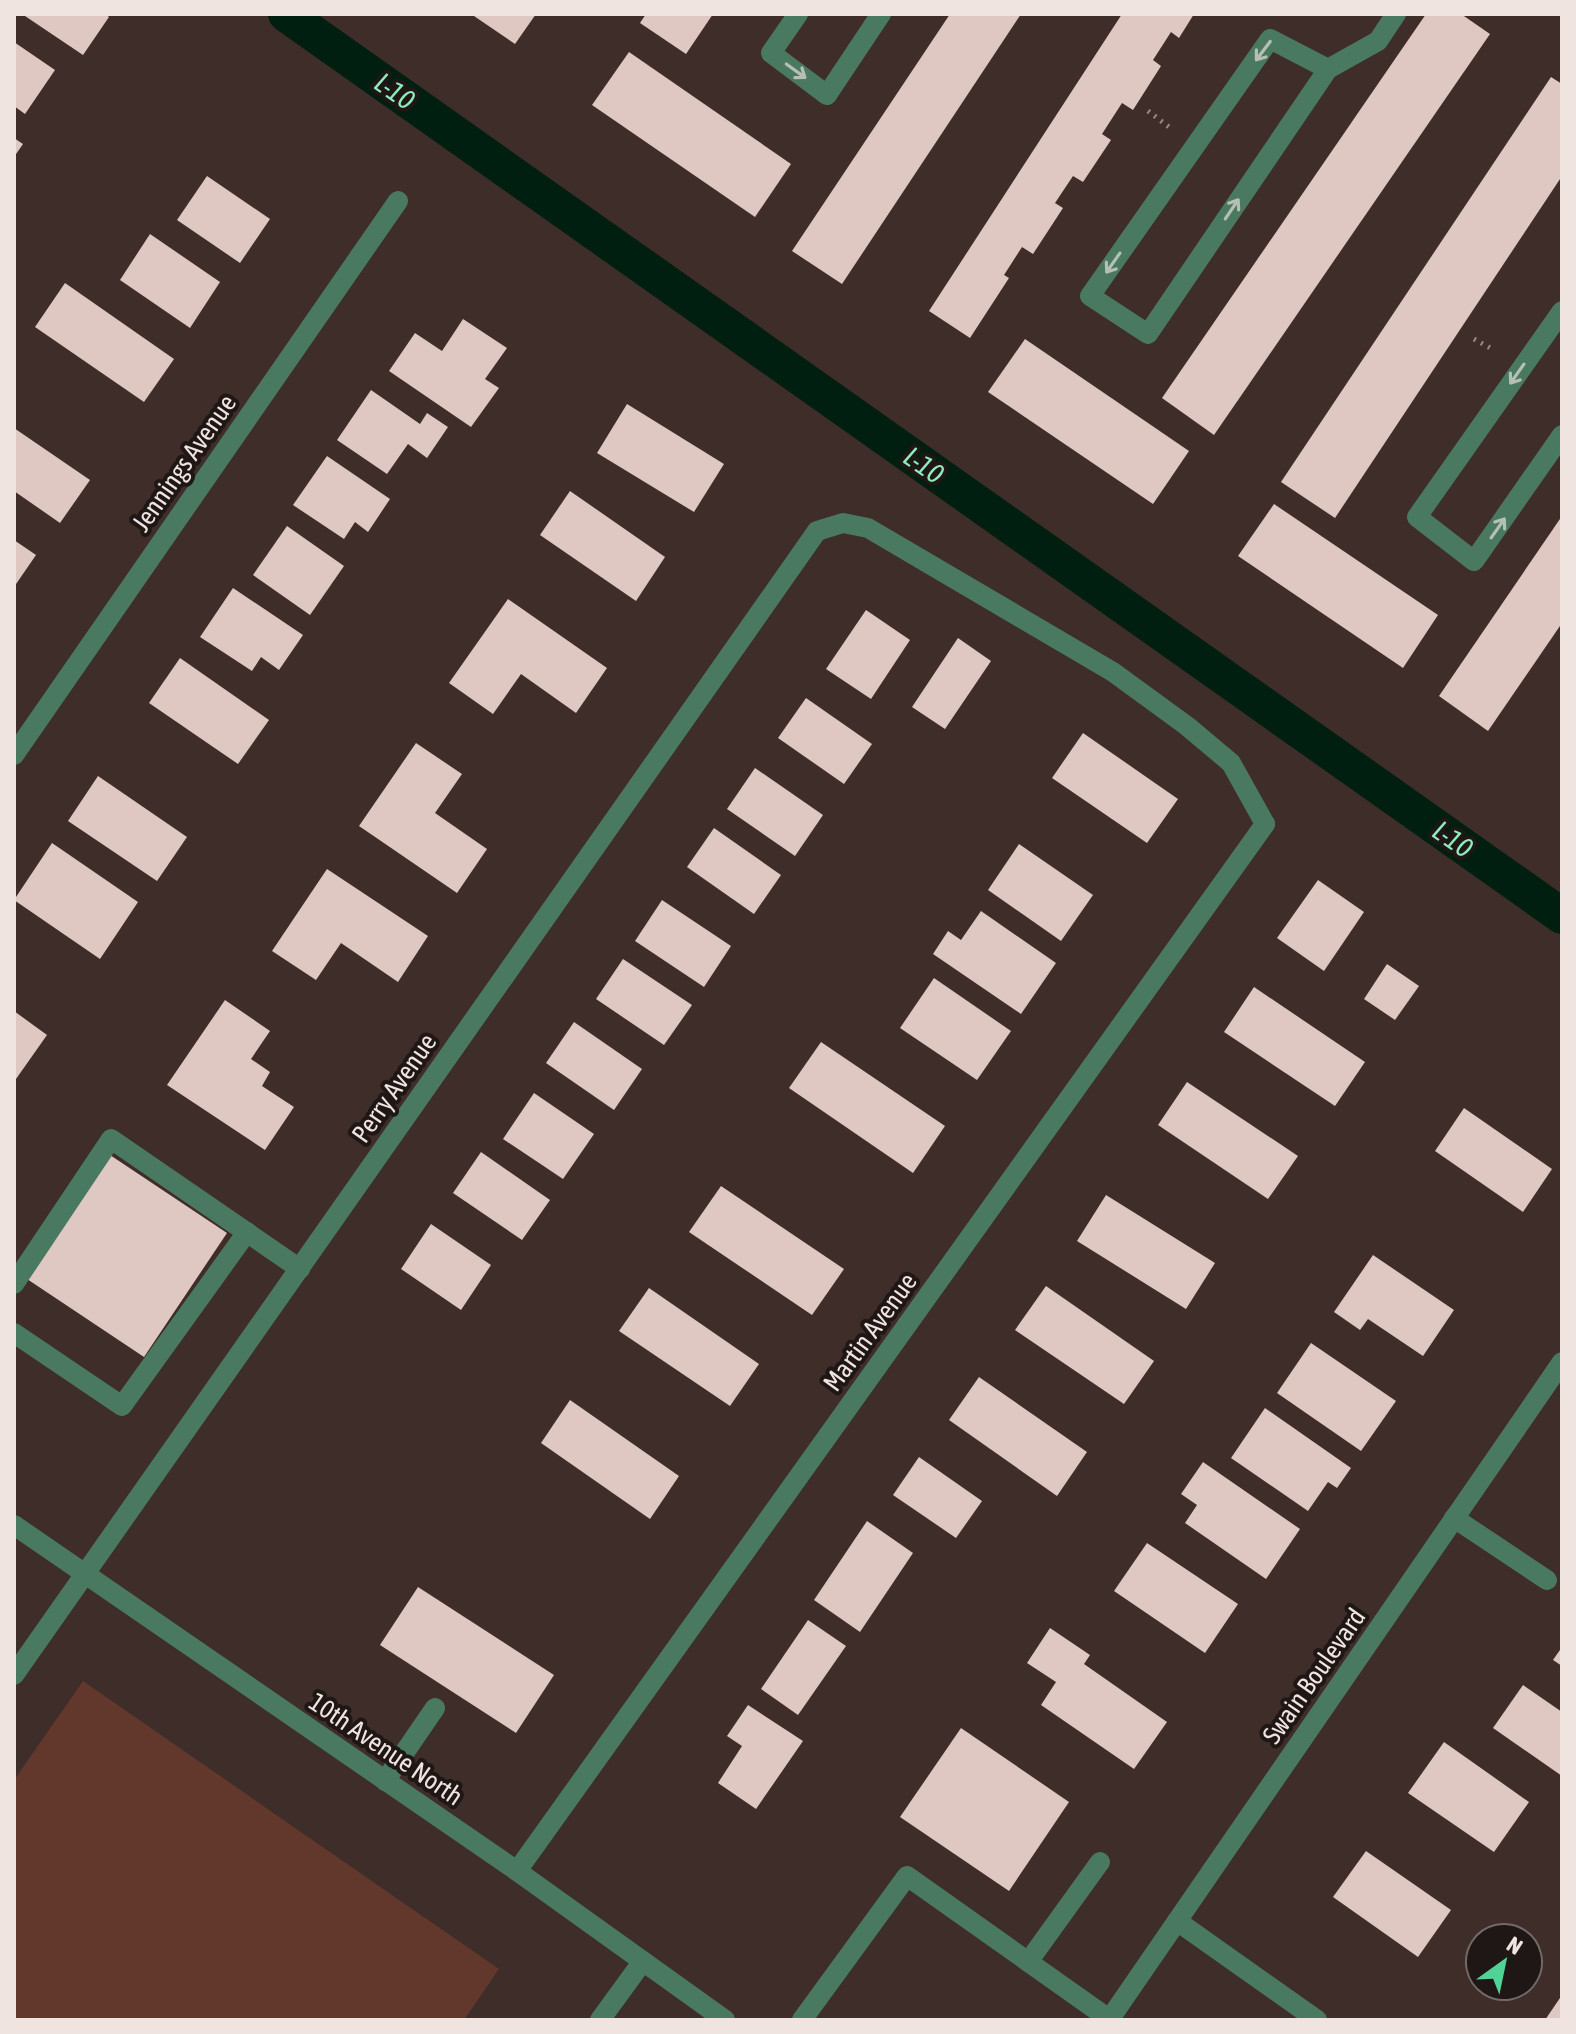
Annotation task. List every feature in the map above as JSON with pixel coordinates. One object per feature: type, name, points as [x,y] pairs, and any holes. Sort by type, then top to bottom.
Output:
[{"type":"street","points":[[798,14],[771,53],[827,95],[881,14]]},
{"type":"street","points":[[1328,69],[1270,39],[1090,296],[1148,334],[1328,69],[1378,41],[1396,14]]},
{"type":"street","name":"Jennings Avenue","points":[[14,755],[398,201]]},
{"type":"street","points":[[1562,311],[1417,517],[1474,561],[1562,435]]},
{"type":"street","name":"Perry Avenue","points":[[14,1675],[817,531],[843,523],[868,528],[1113,672],[1187,726],[1231,763],[1265,824]]},
{"type":"street","name":"Martin Avenue","points":[[517,1871],[1265,824]]},
{"type":"street","points":[[14,1284],[111,1139],[300,1269]]},
{"type":"street","points":[[14,1333],[122,1406],[247,1232]]},
{"type":"street","name":"Swain Boulevard","points":[[1109,2020],[1562,1362]]},
{"type":"street","points":[[1454,1518],[1547,1580]]},
{"type":"street","name":"10th Avenue North","points":[[14,1525],[517,1871],[725,2020]]},
{"type":"street","points":[[385,1781],[435,1708]]},
{"type":"street","points":[[1028,1962],[1100,1862]]},
{"type":"street","points":[[802,2020],[907,1876],[1109,2020]]},
{"type":"street","points":[[1177,1921],[1295,2014],[1317,2020]]},
{"type":"street","points":[[600,2020],[643,1961]]},
{"type":"path","points":[[1148,111],[1173,130]]},
{"type":"path","points":[[1474,339],[1494,350]]},
{"type":"shaded area","points":[[83,1681],[499,1969],[464,2020],[14,2020],[14,1780]]},
{"type":"building","points":[[22,14],[105,14],[109,17],[83,55]]},
{"type":"building","points":[[471,14],[536,14],[515,44]]},
{"type":"building","points":[[646,14],[713,14],[686,54],[640,23]]},
{"type":"building","points":[[950,14],[1021,14],[842,284],[792,251]]},
{"type":"building","points":[[1122,14],[1194,14],[1179,38],[1171,32],[1153,60],[1161,66],[1133,110],[1122,103],[1102,134],[1111,140],[1083,182],[1073,176],[1055,203],[1063,208],[1033,254],[1022,247],[1004,275],[1009,278],[970,338],[929,311]]},
{"type":"building","points":[[1426,14],[1461,14],[1490,34],[1214,435],[1162,398]]},
{"type":"building","points":[[14,42],[55,70],[25,114],[14,106]]},
{"type":"building","points":[[629,52],[791,164],[755,217],[592,105]]},
{"type":"building","points":[[1551,77],[1562,84],[1562,176],[1335,518],[1281,482]]},
{"type":"building","points":[[14,138],[23,144],[14,157]]},
{"type":"building","points":[[207,176],[270,219],[240,263],[177,220]]},
{"type":"building","points":[[150,234],[220,282],[190,328],[120,280]]},
{"type":"building","points":[[65,283],[174,359],[144,402],[35,327]]},
{"type":"building","points":[[463,319],[507,348],[485,379],[499,388],[471,427],[389,371],[415,333],[442,351]]},
{"type":"building","points":[[1025,339],[1189,451],[1153,504],[988,392]]},
{"type":"building","points":[[371,390],[420,424],[427,413],[448,427],[427,458],[408,444],[387,474],[337,440]]},
{"type":"building","points":[[627,404],[724,464],[694,512],[597,453]]},
{"type":"building","points":[[14,428],[90,480],[60,523],[14,491]]},
{"type":"building","points":[[327,456],[390,499],[368,532],[355,522],[344,539],[293,505]]},
{"type":"building","points":[[570,491],[665,557],[636,601],[540,535]]},
{"type":"building","points":[[1274,504],[1438,615],[1403,668],[1238,556]]},
{"type":"building","points":[[1562,516],[1562,623],[1488,731],[1439,696]]},
{"type":"building","points":[[287,526],[344,566],[310,615],[253,575]]},
{"type":"building","points":[[14,540],[36,555],[14,587]]},
{"type":"building","points":[[233,588],[303,635],[279,670],[261,657],[252,671],[200,637]]},
{"type":"building","points":[[508,599],[607,668],[576,713],[521,674],[493,714],[449,683]]},
{"type":"building","points":[[866,610],[910,640],[871,699],[826,669]]},
{"type":"building","points":[[958,638],[991,661],[945,729],[912,707]]},
{"type":"building","points":[[180,658],[269,720],[238,764],[149,703]]},
{"type":"building","points":[[806,698],[872,744],[844,784],[778,738]]},
{"type":"building","points":[[1083,733],[1178,799],[1147,843],[1052,778]]},
{"type":"building","points":[[416,743],[462,774],[435,813],[487,849],[457,893],[359,826]]},
{"type":"building","points":[[755,768],[823,815],[795,856],[727,809]]},
{"type":"building","points":[[98,776],[187,837],[157,881],[68,821]]},
{"type":"building","points":[[714,828],[781,875],[754,914],[687,867]]},
{"type":"building","points":[[52,843],[138,902],[100,959],[14,900]]},
{"type":"building","points":[[1019,844],[1093,895],[1061,941],[988,890]]},
{"type":"building","points":[[327,869],[428,936],[398,982],[341,943],[316,980],[272,951]]},
{"type":"building","points":[[1318,880],[1364,912],[1324,971],[1277,938]]},
{"type":"building","points":[[662,900],[731,946],[704,987],[635,941]]},
{"type":"building","points":[[981,911],[1056,963],[1021,1014],[933,954],[948,931],[961,940]]},
{"type":"building","points":[[623,959],[692,1005],[664,1045],[596,999]]},
{"type":"building","points":[[1387,964],[1419,986],[1395,1020],[1364,999]]},
{"type":"building","points":[[934,978],[1011,1031],[977,1080],[900,1028]]},
{"type":"building","points":[[1254,987],[1365,1062],[1335,1106],[1224,1032]]},
{"type":"building","points":[[225,1000],[270,1031],[251,1059],[270,1072],[262,1086],[294,1107],[265,1150],[167,1085]]},
{"type":"building","points":[[14,1011],[47,1035],[16,1079],[14,1077]]},
{"type":"building","points":[[574,1022],[642,1069],[614,1110],[546,1063]]},
{"type":"building","points":[[821,1042],[945,1126],[913,1173],[789,1088]]},
{"type":"building","points":[[1187,1082],[1298,1156],[1268,1199],[1158,1125]]},
{"type":"building","points":[[534,1093],[594,1134],[563,1179],[503,1139]]},
{"type":"building","points":[[1464,1108],[1552,1169],[1523,1212],[1435,1151]]},
{"type":"building","points":[[481,1152],[550,1200],[522,1240],[453,1193]]},
{"type":"building","points":[[110,1155],[227,1233],[144,1357],[27,1279]]},
{"type":"building","points":[[721,1186],[844,1269],[812,1315],[689,1232]]},
{"type":"building","points":[[1106,1195],[1215,1263],[1186,1309],[1077,1241]]},
{"type":"building","points":[[431,1224],[491,1265],[461,1310],[401,1269]]},
{"type":"building","points":[[1373,1255],[1454,1310],[1423,1356],[1368,1319],[1360,1330],[1334,1312]]},
{"type":"building","points":[[1046,1286],[1154,1361],[1124,1404],[1015,1330]]},
{"type":"building","points":[[649,1288],[759,1364],[730,1406],[619,1331]]},
{"type":"building","points":[[1311,1343],[1396,1401],[1361,1451],[1277,1393]]},
{"type":"building","points":[[979,1377],[1087,1452],[1057,1496],[949,1420]]},
{"type":"building","points":[[570,1400],[679,1476],[650,1519],[541,1443]]},
{"type":"building","points":[[1265,1408],[1351,1468],[1337,1488],[1328,1482],[1308,1511],[1231,1458]]},
{"type":"building","points":[[919,1457],[982,1501],[956,1538],[893,1495]]},
{"type":"building","points":[[1203,1462],[1300,1529],[1266,1579],[1185,1523],[1197,1505],[1181,1494]]},
{"type":"building","points":[[867,1521],[913,1553],[860,1632],[814,1600]]},
{"type":"building","points":[[1147,1543],[1238,1604],[1205,1653],[1114,1591]]},
{"type":"building","points":[[418,1587],[554,1675],[516,1733],[380,1645]]},
{"type":"building","points":[[808,1620],[846,1646],[798,1715],[761,1689]]},
{"type":"building","points":[[1050,1628],[1090,1655],[1084,1664],[1167,1722],[1134,1769],[1041,1705],[1056,1682],[1027,1663]]},
{"type":"building","points":[[1562,1647],[1562,1666],[1553,1660]]},
{"type":"building","points":[[1523,1685],[1562,1712],[1562,1776],[1493,1728]]},
{"type":"building","points":[[748,1705],[803,1741],[756,1809],[718,1783],[742,1746],[727,1736]]},
{"type":"building","points":[[961,1728],[1069,1802],[1009,1891],[900,1817]]},
{"type":"building","points":[[1444,1742],[1529,1802],[1494,1852],[1408,1793]]},
{"type":"building","points":[[1366,1851],[1451,1910],[1418,1957],[1333,1897]]},
{"type":"building","points":[[1562,1995],[1562,2020],[1545,2020]]},
{"type":"waterway","name":"L-10","points":[[286,14],[1562,916]]}]
